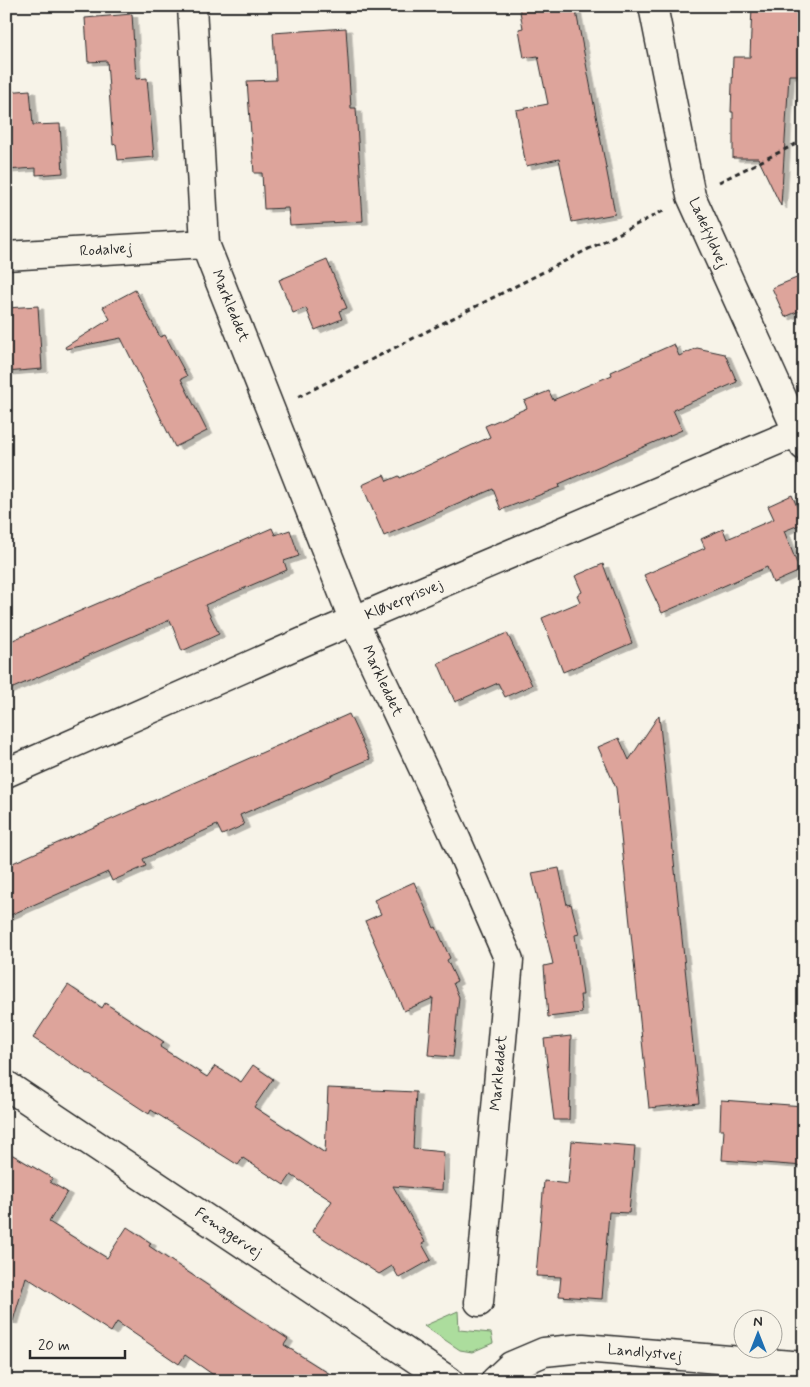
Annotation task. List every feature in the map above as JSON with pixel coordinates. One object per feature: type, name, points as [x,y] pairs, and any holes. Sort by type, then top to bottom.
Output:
[{"type":"street","name":"Markleddet","points":[[192,6],[205,244],[354,621],[454,834],[509,960],[479,1302]]},
{"type":"street","name":"Ladefyldvej","points":[[653,6],[691,196],[802,436]]},
{"type":"street","name":"Rodalvej","points":[[6,256],[205,244]]},
{"type":"street","name":"Kløverprisvej","points":[[6,773],[354,621],[802,436]]},
{"type":"street","name":"Femagervej","points":[[6,1085],[421,1373],[449,1381]]},
{"type":"street","name":"Landlystvej","points":[[495,1381],[510,1366],[544,1352],[583,1348],[804,1366]]},
{"type":"path","points":[[271,411],[804,140]]},
{"type":"green space","points":[[458,1311],[459,1330],[491,1333],[493,1343],[472,1352],[460,1350],[424,1326]]},
{"type":"building","points":[[519,6],[575,6],[615,214],[572,222],[559,159],[526,166],[516,110],[548,104],[538,56],[524,58],[519,29],[523,28]]},
{"type":"building","points":[[752,6],[804,6],[804,75],[789,75],[781,206],[758,158],[733,158],[733,112],[731,112],[733,57],[750,57]]},
{"type":"building","points":[[132,14],[136,79],[147,78],[154,157],[118,160],[116,144],[113,145],[107,61],[88,62],[85,18]]},
{"type":"building","points":[[346,28],[351,108],[356,108],[363,221],[290,225],[288,208],[264,209],[262,173],[254,173],[247,81],[276,80],[273,33]]},
{"type":"building","points":[[30,90],[33,125],[60,124],[63,173],[36,175],[36,168],[6,170],[6,92]]},
{"type":"building","points":[[327,260],[347,308],[339,311],[342,319],[315,330],[306,308],[293,313],[279,280]]},
{"type":"building","points":[[804,275],[804,309],[785,317],[772,288]]},
{"type":"building","points":[[135,290],[160,337],[165,335],[187,376],[181,379],[207,431],[175,447],[121,338],[66,349],[65,347],[110,319],[103,307]]},
{"type":"building","points":[[38,306],[42,369],[6,372],[6,308]]},
{"type":"building","points":[[674,344],[679,356],[697,348],[725,354],[737,382],[673,410],[682,430],[559,484],[560,487],[501,510],[493,489],[384,536],[362,485],[384,475],[387,481],[399,476],[400,478],[490,437],[485,426],[527,408],[524,401],[549,391],[553,400],[612,375],[611,372]]},
{"type":"building","points":[[792,495],[804,523],[784,531],[800,571],[773,583],[767,567],[662,613],[644,575],[705,548],[701,539],[723,529],[727,539],[774,519],[768,506]]},
{"type":"building","points":[[272,528],[275,535],[290,530],[299,556],[284,561],[287,570],[205,605],[219,634],[182,651],[170,620],[6,691],[6,643]]},
{"type":"building","points":[[603,564],[632,643],[563,672],[542,618],[580,602],[577,595],[582,592],[575,576]]},
{"type":"building","points":[[507,633],[532,685],[505,697],[498,683],[455,702],[438,663]]},
{"type":"building","points":[[349,714],[370,759],[240,815],[244,825],[222,835],[217,825],[143,859],[146,866],[112,881],[108,872],[6,917],[6,866]]},
{"type":"building","points":[[659,715],[699,1103],[649,1108],[616,788],[598,747],[619,738],[629,760]]},
{"type":"building","points":[[559,868],[567,905],[571,904],[579,934],[575,935],[583,995],[580,995],[582,1013],[548,1017],[544,966],[553,964],[532,873]]},
{"type":"building","points":[[414,882],[434,928],[436,927],[450,958],[447,960],[457,981],[453,983],[459,997],[453,1057],[428,1055],[433,998],[404,1011],[365,921],[381,914],[374,900]]},
{"type":"building","points":[[68,985],[102,1008],[105,1003],[164,1042],[160,1047],[207,1077],[215,1066],[241,1082],[253,1065],[273,1079],[254,1107],[325,1153],[328,1088],[416,1092],[413,1149],[444,1152],[442,1190],[393,1186],[425,1242],[422,1244],[431,1260],[399,1278],[392,1266],[379,1274],[312,1231],[332,1201],[291,1175],[284,1185],[243,1158],[238,1165],[151,1110],[149,1114],[33,1038]]},
{"type":"building","points":[[571,1036],[569,1120],[554,1120],[544,1039]]},
{"type":"building","points":[[721,1100],[804,1106],[804,1166],[722,1160],[724,1130],[720,1130]]},
{"type":"building","points":[[572,1141],[635,1146],[629,1213],[609,1212],[602,1299],[559,1296],[561,1277],[536,1276],[544,1181],[568,1184]]},
{"type":"building","points":[[6,1151],[52,1178],[50,1182],[67,1192],[49,1222],[107,1258],[127,1227],[151,1243],[149,1246],[288,1339],[284,1345],[341,1381],[222,1381],[185,1355],[179,1364],[117,1322],[111,1332],[26,1277],[13,1321],[6,1320]]}]
